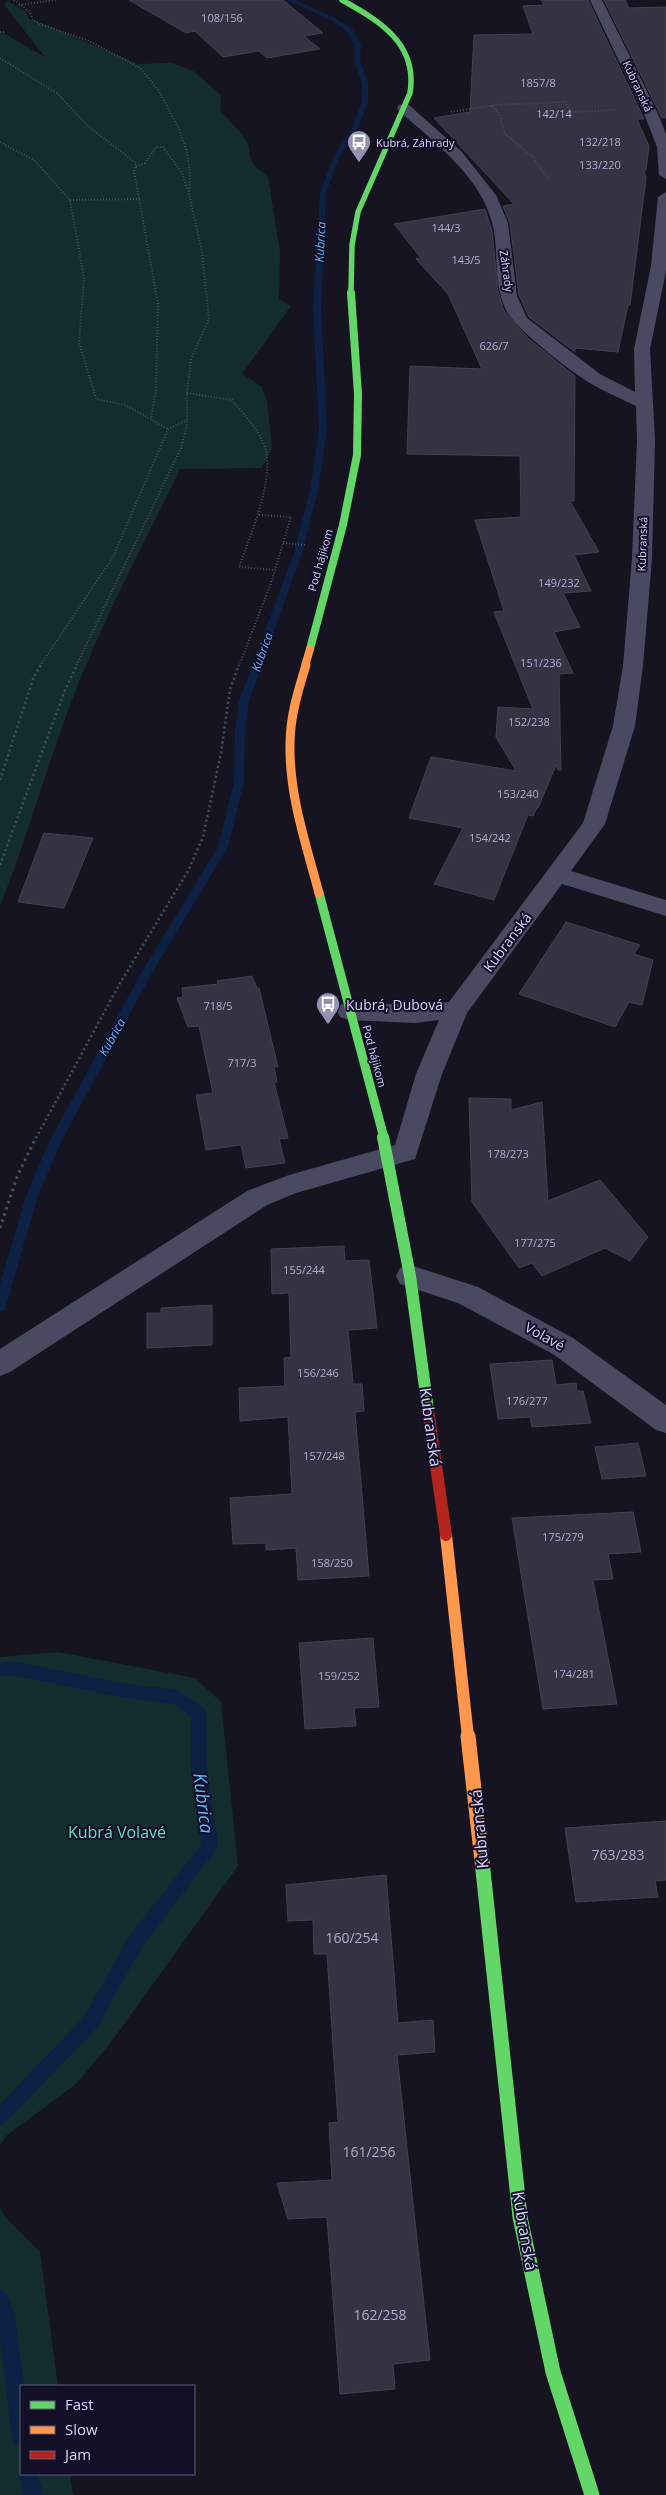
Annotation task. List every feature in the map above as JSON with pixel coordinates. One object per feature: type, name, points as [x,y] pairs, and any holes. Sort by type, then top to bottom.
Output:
[{"type":"street","name":"Pod hájikom","points":[[342,0],[386,30],[412,63],[415,76],[404,108],[358,212],[354,237],[351,296],[358,394],[357,455],[343,525],[298,694],[290,742],[294,798],[388,1158]]},
{"type":"street","name":"Kubranská","points":[[596,0],[652,116],[664,147],[666,175]]},
{"type":"street","name":"Záhrady","points":[[404,108],[458,158],[484,187],[497,211],[514,313],[521,321],[594,378],[644,403]]},
{"type":"street","name":"Kubranská","points":[[0,1364],[257,1198],[289,1185],[406,1152],[429,1074],[456,1010],[594,824],[624,726],[633,666],[642,558],[652,500],[654,442],[644,403],[642,349],[659,266],[666,197]]},
{"type":"street","points":[[558,875],[666,908]]},
{"type":"street","points":[[349,1011],[415,1014],[456,1010]]},
{"type":"street","name":"Kubranská","points":[[388,1158],[410,1276],[450,1568],[520,2217],[553,2372],[592,2495]]},
{"type":"street","name":"Volavé","points":[[410,1276],[468,1295],[563,1346],[666,1421]]},
{"type":"path","points":[[14,0],[30,12],[33,20],[40,24],[88,41],[130,62],[145,73],[159,91],[179,129],[187,152],[190,174],[189,194]]},
{"type":"path","points":[[19,5],[57,0]]},
{"type":"path","points":[[0,32],[6,32]]},
{"type":"path","points":[[0,58],[49,87],[66,101],[80,119],[93,131],[130,156],[136,164],[135,176],[141,199],[158,304],[155,358],[156,389],[151,418]]},
{"type":"path","points":[[404,108],[434,115],[491,106],[565,102],[571,112],[624,110]]},
{"type":"path","points":[[491,106],[499,114],[505,134],[533,157],[548,178]]},
{"type":"path","points":[[0,142],[11,146],[35,162],[64,191],[70,200],[84,278],[79,342],[96,400],[125,406],[151,418],[168,429]]},
{"type":"path","points":[[0,865],[65,690],[181,448],[187,420],[187,393],[191,359],[209,319],[202,252],[189,194],[182,174],[163,147],[156,147],[145,163],[136,167]]},
{"type":"path","points":[[70,200],[141,199]]},
{"type":"path","points":[[187,393],[232,400],[254,427],[266,452],[266,466],[257,515],[239,567],[275,570]]},
{"type":"path","points":[[0,780],[34,676],[113,557],[168,429],[187,420]]},
{"type":"path","points":[[0,1228],[17,1177],[46,1117],[120,983],[188,871],[203,837],[221,753],[230,689],[275,570],[291,518],[257,515]]},
{"type":"path","points":[[283,543],[309,546]]},
{"type":"green space","points":[[6,0],[26,12],[30,20],[34,20],[138,64],[172,63],[193,71],[221,95],[220,110],[248,143],[254,165],[268,177],[280,252],[279,299],[291,306],[242,374],[261,386],[267,401],[272,448],[262,468],[180,469],[111,609],[77,687],[0,906],[0,31],[45,57],[5,6]]},
{"type":"green space","name":"Kubrá Volavé","points":[[58,1652],[195,1678],[221,1702],[238,1866],[109,2045],[76,2084],[6,2136],[0,2146],[0,1657]]},
{"type":"green space","points":[[0,2208],[5,2217],[40,2252],[58,2385],[20,2385],[20,2475],[70,2475],[73,2495],[0,2495]]},
{"type":"building","points":[[129,0],[283,0],[323,33],[304,36],[320,49],[267,58],[259,51],[223,57],[195,31],[186,33]]},
{"type":"building","points":[[541,0],[588,0],[644,119],[637,119],[649,146],[646,170],[644,170],[646,178],[630,305],[628,305],[618,352],[575,348],[575,352],[529,317],[519,295],[510,223],[503,206],[514,204],[434,118],[470,112],[474,35],[533,34],[523,6],[544,5]]},
{"type":"building","points":[[604,0],[625,0],[629,8],[666,7],[666,118],[662,118]]},
{"type":"building","points":[[485,209],[492,231],[498,291],[504,311],[529,339],[575,376],[574,501],[570,501],[599,552],[574,555],[591,591],[563,593],[580,627],[554,632],[573,673],[559,674],[561,770],[558,770],[556,765],[538,808],[533,816],[528,815],[494,900],[434,884],[463,828],[409,818],[431,757],[516,771],[496,737],[498,707],[533,709],[494,612],[504,611],[475,520],[521,517],[520,456],[407,454],[410,366],[482,369],[448,294],[416,259],[421,258],[394,224]]},
{"type":"building","points":[[44,833],[93,838],[64,908],[18,902]]},
{"type":"building","points":[[566,922],[640,945],[634,954],[653,960],[642,1005],[629,1002],[615,1027],[519,994]]},
{"type":"building","points":[[252,976],[257,988],[259,988],[278,1067],[274,1067],[277,1082],[274,1082],[288,1138],[279,1139],[285,1163],[246,1168],[241,1145],[206,1150],[196,1095],[213,1093],[199,1026],[188,1027],[177,998],[183,997],[182,988],[218,984],[217,981]]},
{"type":"building","points":[[469,1098],[511,1099],[511,1110],[542,1102],[548,1201],[600,1180],[648,1237],[630,1261],[605,1248],[542,1276],[532,1263],[519,1268],[472,1202]]},
{"type":"building","points":[[344,1246],[345,1261],[369,1260],[377,1328],[348,1330],[353,1384],[362,1384],[364,1411],[355,1412],[369,1576],[298,1580],[296,1548],[266,1550],[266,1543],[233,1544],[230,1498],[292,1494],[288,1417],[240,1421],[239,1388],[285,1386],[284,1358],[291,1357],[289,1293],[272,1294],[271,1249]]},
{"type":"building","points":[[212,1305],[212,1345],[147,1348],[147,1313],[161,1313],[161,1308]]},
{"type":"building","points":[[552,1360],[556,1385],[576,1383],[577,1391],[583,1391],[591,1423],[532,1427],[530,1417],[498,1419],[490,1364]]},
{"type":"building","points":[[638,1443],[646,1476],[602,1479],[595,1447]]},
{"type":"building","points":[[633,1512],[641,1552],[608,1554],[613,1579],[593,1580],[617,1704],[543,1709],[512,1518]]},
{"type":"building","points":[[373,1638],[379,1707],[354,1708],[356,1726],[305,1729],[299,1643]]},
{"type":"building","points":[[666,1821],[666,1880],[655,1881],[658,1897],[576,1902],[565,1828]]},
{"type":"building","points":[[386,1875],[398,2023],[433,2020],[435,2052],[397,2055],[430,2360],[393,2364],[395,2389],[340,2394],[327,2217],[288,2219],[277,2183],[332,2180],[329,2123],[338,2122],[327,1954],[314,1954],[313,1920],[288,1921],[286,1885]]},
{"type":"waterway","name":"Kubrica","points":[[0,1306],[32,1196],[55,1142],[147,973],[223,847],[239,782],[240,731],[244,701],[298,553],[314,490],[323,429],[317,308],[323,193],[336,158],[355,128],[365,102],[365,83],[357,60],[358,46],[351,31],[333,19],[290,0]]},
{"type":"waterway","name":"Kubrica","points":[[0,1669],[17,1669],[121,1690],[177,1697],[199,1713],[199,1774],[209,1836],[209,1848],[136,1941],[90,2023],[0,2116]]},
{"type":"waterway","name":"Kubrica","points":[[0,2299],[6,2314],[20,2429]]},
{"type":"waterway","name":"Kubrica","points":[[29,2475],[33,2495]]},
{"type":"traffic: fast","points":[[310,649],[343,525],[357,455],[358,394],[351,296],[352,245],[358,212],[410,93],[413,77],[410,62],[404,49],[394,37],[369,16],[342,0]]},
{"type":"traffic: fast","points":[[319,893],[389,1158],[410,1276],[428,1410]]},
{"type":"traffic: fast","points":[[482,1861],[520,2217],[553,2372],[592,2495]]},
{"type":"traffic: slow","points":[[310,649],[292,719],[290,762],[299,819],[319,893]]},
{"type":"traffic: slow","points":[[446,1535],[482,1861]]},
{"type":"traffic: jam","points":[[428,1410],[446,1535]]},
{"type":"place","name":"Kubrá, Záhrady","points":[[359,163]]},
{"type":"place","name":"Kubrá, Dubová","points":[[328,1025]]}]
